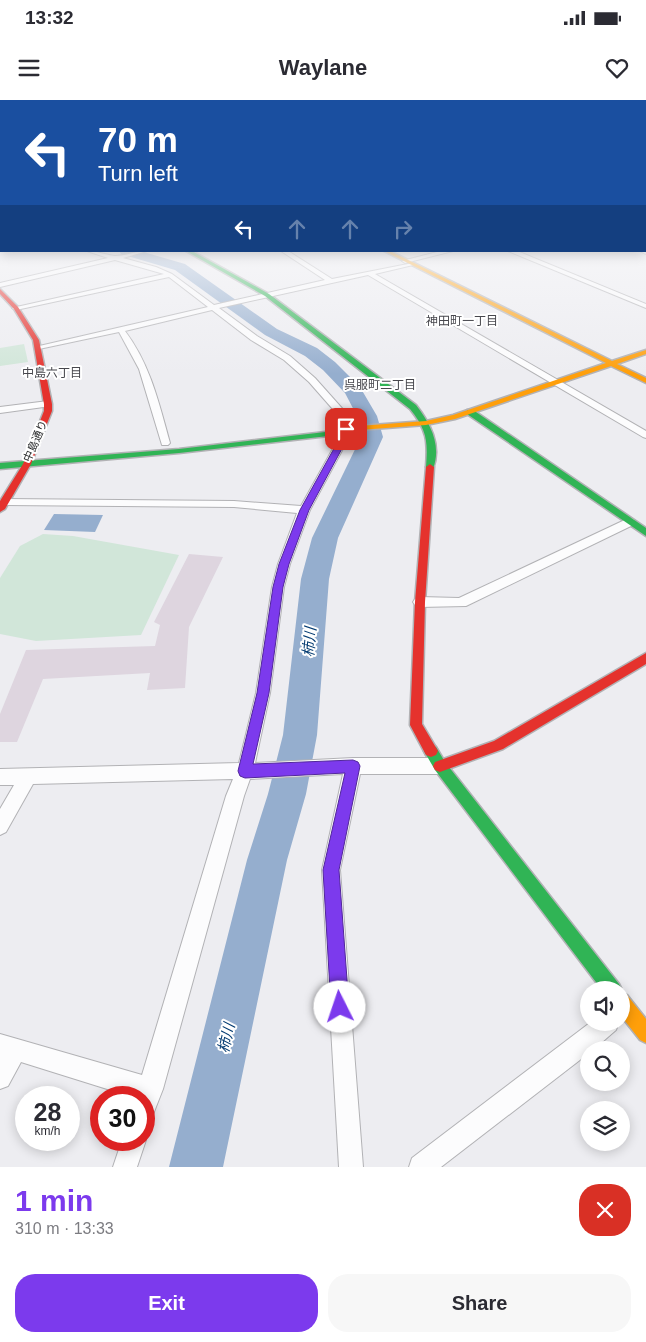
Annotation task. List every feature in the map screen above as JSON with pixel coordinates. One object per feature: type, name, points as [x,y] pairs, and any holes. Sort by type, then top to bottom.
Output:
[{"type":"main road","points":[[232,275],[267,294],[413,407],[426,423],[432,439],[420,602],[416,725],[440,766],[606,981]]},
{"type":"main road","points":[[433,275],[646,381]]},
{"type":"main road","name":"中島通り","points":[[0,291],[16,308],[39,347],[48,404],[48,411],[28,460],[2,506]]},
{"type":"main road","points":[[0,458],[28,460],[179,451],[328,435],[349,429],[426,423],[470,412],[646,352]]},
{"type":"main road","points":[[470,412],[646,533]]},
{"type":"main road","points":[[0,466],[28,460],[165,443],[326,427],[349,429]]},
{"type":"main road","points":[[440,766],[498,745],[646,658]]},
{"type":"main road","points":[[630,1015],[646,1034]]},
{"type":"street","points":[[0,285],[44,275]]},
{"type":"street","points":[[16,308],[170,275],[217,306],[254,338],[287,358],[312,380],[342,415],[349,429],[304,510],[284,564],[278,587],[263,693],[245,771],[235,796],[151,1086]]},
{"type":"street","points":[[321,275],[331,281]]},
{"type":"street","points":[[39,347],[121,330],[267,294],[360,275]]},
{"type":"street","points":[[372,275],[646,435]]},
{"type":"street","points":[[569,275],[646,306]]},
{"type":"street","points":[[121,330],[129,340],[152,396],[165,443]]},
{"type":"street","points":[[0,410],[48,404]]},
{"type":"street","points":[[2,506],[234,504],[304,510]]},
{"type":"street","points":[[420,602],[461,603],[629,522]]},
{"type":"street","points":[[351,1167],[331,870],[353,766]]},
{"type":"street","points":[[0,777],[245,771],[353,766],[440,766]]},
{"type":"street","points":[[0,826],[28,776]]},
{"type":"street","points":[[421,1167],[598,1031]]},
{"type":"street","points":[[0,1078],[8,1047],[112,1086]]},
{"type":"street","points":[[125,1167],[130,1151]]},
{"type":"green space","points":[[24,344],[28,362],[0,366],[0,348]]},
{"type":"green space","points":[[43,534],[73,536],[179,555],[141,635],[36,641],[0,634],[0,578],[20,546]]},
{"type":"water","points":[[54,514],[103,515],[95,532],[44,530]]},
{"type":"building","points":[[189,554],[223,557],[189,627],[185,688],[147,690],[150,673],[43,679],[17,742],[0,742],[0,714],[26,650],[155,646],[160,625],[154,622]]},
{"type":"waterway","name":"柿川","points":[[192,275],[271,332],[311,352],[329,366],[353,391],[367,416],[372,437],[325,538],[315,579],[300,735],[287,794],[267,860],[196,1167]]},
{"type":"traffic: fast","points":[[231,275],[267,295],[413,407],[424,422],[430,435],[430,467]]},
{"type":"traffic: fast","points":[[470,412],[646,533]]},
{"type":"traffic: fast","points":[[0,466],[179,451],[334,433]]},
{"type":"traffic: fast","points":[[431,751],[440,766],[606,981]]},
{"type":"traffic: slow","points":[[434,275],[646,381]]},
{"type":"traffic: slow","points":[[334,433],[345,429],[426,423],[455,417],[646,352]]},
{"type":"traffic: slow","points":[[630,1013],[646,1034]]},
{"type":"traffic: jam","points":[[0,291],[16,308],[36,340],[48,404],[48,411],[27,464],[0,509]]},
{"type":"traffic: jam","points":[[430,467],[420,602],[416,725],[431,751]]},
{"type":"traffic: jam","points":[[440,766],[498,745],[646,658]]},
{"type":"district","name":"神田町一丁目","points":[[462,321]]},
{"type":"district","name":"中島六丁目","points":[[52,373]]},
{"type":"district","name":"呉服町二丁目","points":[[380,385]]},
{"type":"route","points":[[340,1007],[331,870],[353,766],[245,771],[263,693],[278,587],[284,564],[304,510],[341,443],[346,429]]}]
